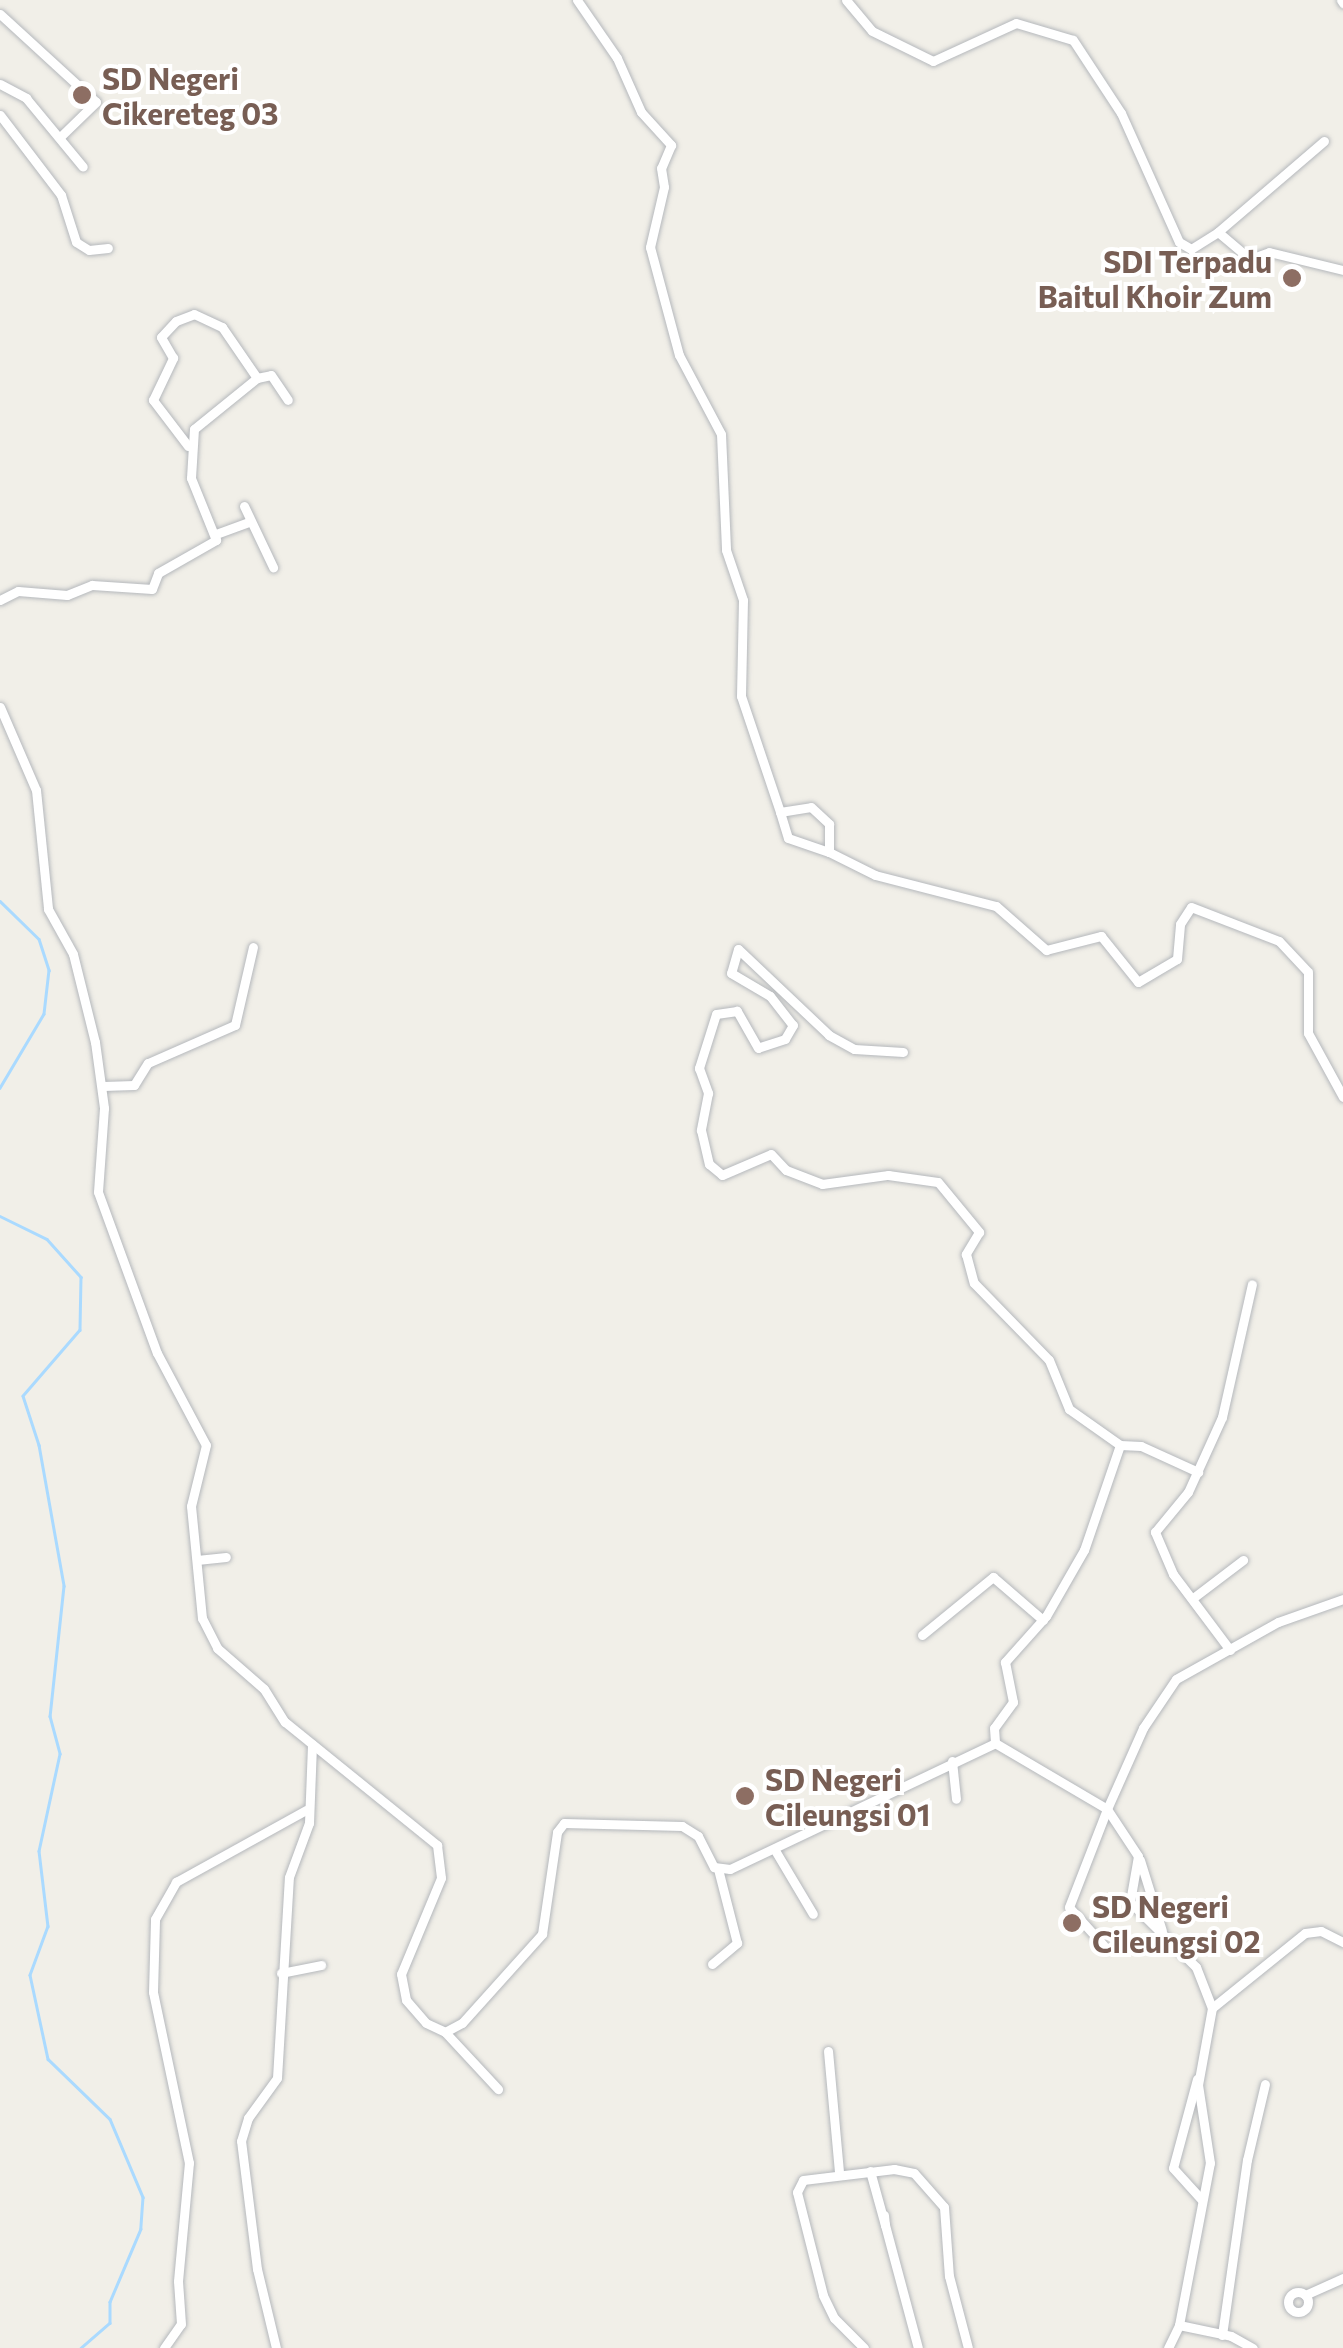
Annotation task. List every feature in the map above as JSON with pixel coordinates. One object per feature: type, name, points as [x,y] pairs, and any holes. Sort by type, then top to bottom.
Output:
[{"type":"street","points":[[1,0],[0,11],[96,102],[60,137]]},
{"type":"street","points":[[577,0],[617,58],[641,112],[672,145],[662,168],[664,188],[650,246],[679,355],[721,434],[726,550],[744,600],[741,696],[786,836],[875,875],[996,906],[1051,952],[1097,934],[1138,982],[1177,960],[1180,924],[1191,907],[1279,941],[1308,972],[1308,1033],[1343,1097]]},
{"type":"street","points":[[846,0],[872,30],[934,61],[1016,23],[1073,40],[1122,113],[1179,242],[1191,249],[1218,232],[1324,142]]},
{"type":"street","points":[[0,84],[26,98],[83,167]]},
{"type":"street","points":[[0,115],[61,195],[76,242],[89,250],[108,248]]},
{"type":"street","points":[[1218,232],[1250,259],[1268,252],[1343,270]]},
{"type":"street","points":[[188,446],[153,400],[173,358],[162,337],[176,320],[194,314],[222,327],[257,378]]},
{"type":"street","points":[[216,534],[194,493],[188,446],[194,429],[257,378],[272,375],[288,400]]},
{"type":"street","points":[[244,506],[273,566]]},
{"type":"street","points":[[0,600],[18,591],[67,594],[92,584],[148,591],[158,573],[211,544],[216,534],[251,521]]},
{"type":"street","points":[[0,707],[36,790],[48,908],[73,954],[103,1086],[96,1182],[107,1225],[148,1315],[157,1353],[206,1446],[191,1494],[199,1606],[217,1648],[312,1744],[441,1853],[441,1878],[401,1974],[406,2000],[426,2023],[445,2032],[498,2089]]},
{"type":"street","points":[[780,812],[806,806],[820,812],[829,824],[829,852]]},
{"type":"street","points":[[103,1086],[131,1086],[148,1063],[235,1024],[253,947]]},
{"type":"street","points":[[903,1052],[854,1049],[829,1035],[738,948],[731,974],[770,996],[793,1025],[785,1039],[764,1049],[754,1044],[736,1011],[723,1010],[709,1022],[699,1068],[708,1093],[702,1130],[709,1164],[732,1175],[772,1154],[786,1170],[822,1184],[888,1175],[938,1182],[980,1232],[966,1254],[974,1283],[1049,1360],[1069,1409],[1120,1445],[1141,1446],[1198,1472]]},
{"type":"street","points":[[1230,1650],[1169,1568],[1156,1532],[1198,1472],[1225,1410],[1252,1284]]},
{"type":"street","points":[[995,1743],[994,1728],[1013,1702],[1004,1662],[1043,1620],[1099,1518],[1120,1445]]},
{"type":"street","points":[[197,1560],[226,1557]]},
{"type":"street","points":[[1193,1598],[1243,1560]]},
{"type":"street","points":[[922,1635],[992,1577],[1043,1620]]},
{"type":"street","points":[[1106,1948],[1069,1907],[1107,1809],[1166,1690],[1300,1612],[1343,1599]]},
{"type":"street","points":[[718,1869],[776,1852],[866,1799],[995,1743]]},
{"type":"street","points":[[995,1743],[1107,1809],[1138,1856],[1163,1934]]},
{"type":"street","points":[[276,2348],[257,2269],[241,2142],[248,2118],[277,2078],[288,1877],[309,1823],[306,1810],[312,1744]]},
{"type":"street","points":[[952,1762],[956,1799]]},
{"type":"street","points":[[164,2348],[182,2324],[178,2280],[188,2163],[154,1992],[155,1919],[176,1882],[306,1810]]},
{"type":"street","points":[[445,2032],[462,2022],[542,1934],[557,1832],[564,1823],[682,1826],[698,1836],[718,1869],[737,1940],[712,1964]]},
{"type":"street","points":[[776,1852],[812,1914]]},
{"type":"street","points":[[1138,1856],[1130,1902],[1196,1967],[1212,2008],[1173,2168],[1202,2200]]},
{"type":"street","points":[[1212,2008],[1305,1933],[1321,1931],[1343,1942]]},
{"type":"street","points":[[281,1973],[321,1965]]},
{"type":"street","points":[[828,2050],[839,2172]]},
{"type":"street","points":[[1168,2348],[1179,2325],[1210,2146],[1199,2072]]},
{"type":"street","points":[[1222,2336],[1247,2160],[1265,2084]]},
{"type":"street","points":[[864,2348],[834,2318],[823,2295],[796,2201],[803,2180],[839,2172],[907,2169],[944,2207],[949,2276],[968,2348]]},
{"type":"street","points":[[870,2170],[918,2348]]},
{"type":"street","points":[[1305,2295],[1343,2278]]},
{"type":"street","points":[[1179,2325],[1253,2348]]},
{"type":"waterway","points":[[0,901],[39,939],[49,970],[44,1014],[0,1088]]},
{"type":"waterway","points":[[0,1216],[47,1239],[81,1277],[80,1330],[23,1396],[39,1445],[64,1586],[50,1716],[60,1754],[39,1851],[48,1926],[30,1975],[48,2059],[110,2119],[143,2197],[141,2229],[110,2302],[110,2323],[81,2348]]},
{"type":"place","name":"SD Negeri Cikereteg 03","points":[[82,95]]},
{"type":"place","name":"SDI Terpadu Baitul Khoir Zum","points":[[1292,278]]},
{"type":"place","name":"SD Negeri Cileungsi 01","points":[[745,1796]]},
{"type":"place","name":"SD Negeri Cileungsi 02","points":[[1072,1923]]}]
